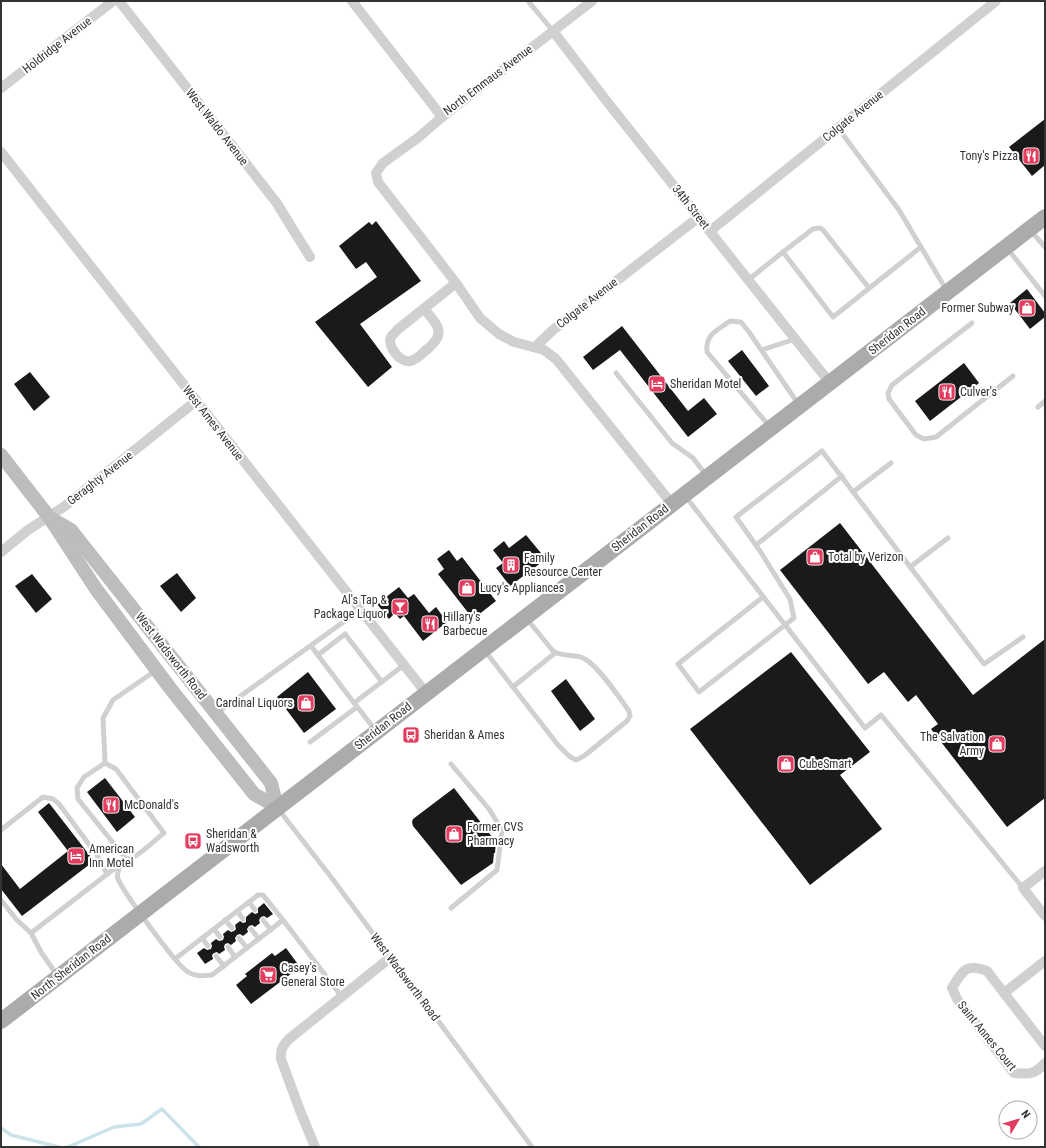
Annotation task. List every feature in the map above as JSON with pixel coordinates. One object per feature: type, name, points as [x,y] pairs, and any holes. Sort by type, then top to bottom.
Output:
[{"type":"main road","name":"Sheridan Road","points":[[141,913],[1045,217]]},
{"type":"main road","name":"West Wadsworth Road","points":[[1,455],[49,517],[96,589],[156,670],[254,794],[277,807]]},
{"type":"main road","name":"West Wadsworth Road","points":[[49,517],[71,530],[271,783],[277,807]]},
{"type":"main road","name":"North Sheridan Road","points":[[1,1021],[141,913]]},
{"type":"street","name":"Holdridge Avenue","points":[[1,88],[113,1]]},
{"type":"street","name":"West Waldo Avenue","points":[[119,1],[276,202],[310,257]]},
{"type":"street","name":"North Emmaus Avenue","points":[[352,1],[442,117],[592,1]]},
{"type":"street","name":"Colgate Avenue","points":[[710,231],[996,1]]},
{"type":"street","name":"34th Street","points":[[553,31],[698,217],[830,382]]},
{"type":"street","points":[[442,117],[419,137],[383,163],[376,173],[378,182],[456,283],[480,318],[499,334],[514,342],[544,350],[556,359],[678,499]]},
{"type":"street","name":"West Ames Avenue","points":[[1,152],[426,693]]},
{"type":"street","name":"Colgate Avenue","points":[[535,348],[553,330],[698,217]]},
{"type":"street","points":[[424,309],[438,325],[438,339],[418,358],[409,361],[403,360],[395,353],[390,343],[391,337],[397,330],[456,283]]},
{"type":"street","name":"Geraghty Avenue","points":[[1,552],[28,530],[65,506],[196,402]]},
{"type":"street","points":[[1045,871],[1022,888],[1045,916]]},
{"type":"street","points":[[315,1147],[281,1059],[280,1051],[289,1039],[391,957]]},
{"type":"street","points":[[1004,993],[1045,961]]},
{"type":"street","name":"Saint Annes Court","points":[[1045,1046],[987,971],[976,967],[963,971],[952,988],[957,999],[1014,1073],[1025,1074],[1038,1071],[1045,1063]]},
{"type":"lane","points":[[528,1],[553,31]]},
{"type":"lane","points":[[838,128],[899,210],[947,292]]},
{"type":"lane","points":[[748,280],[813,229],[820,228],[869,288]]},
{"type":"lane","points":[[1029,229],[1045,247]]},
{"type":"lane","points":[[783,252],[834,317],[921,247]]},
{"type":"lane","points":[[1006,247],[1045,296]]},
{"type":"lane","points":[[771,428],[707,352],[706,343],[711,334],[730,321],[741,322],[800,406]]},
{"type":"lane","points":[[972,323],[892,385],[888,393],[889,399],[916,435],[924,439],[936,437],[1013,376]]},
{"type":"lane","points":[[762,350],[795,339]]},
{"type":"lane","points":[[616,373],[672,443],[693,458],[707,476]]},
{"type":"lane","points":[[1038,407],[1045,402]]},
{"type":"lane","points":[[763,597],[678,664],[699,692],[794,618],[790,599],[756,545],[736,517],[822,451],[984,664],[1023,637]]},
{"type":"lane","points":[[853,492],[891,463]]},
{"type":"lane","points":[[756,545],[842,476]]},
{"type":"lane","points":[[678,499],[763,597],[865,728],[881,715],[1022,888]]},
{"type":"lane","points":[[910,567],[948,538]]},
{"type":"lane","points":[[216,714],[360,610]]},
{"type":"lane","points":[[483,649],[514,686],[558,745],[569,756],[576,760],[584,756],[628,721],[630,711],[593,666],[585,658],[555,653],[525,617]]},
{"type":"lane","points":[[318,655],[345,634],[382,682]]},
{"type":"lane","points":[[311,646],[376,731]]},
{"type":"lane","points":[[514,686],[555,653]]},
{"type":"lane","points":[[310,742],[404,665]]},
{"type":"lane","points":[[105,763],[103,718],[113,700],[156,670]]},
{"type":"lane","points":[[31,932],[126,859],[133,857],[164,833],[116,769],[105,763]]},
{"type":"lane","points":[[105,763],[84,777],[77,788],[78,799],[126,859]]},
{"type":"lane","points":[[450,908],[497,870],[502,830],[489,809],[451,764]]},
{"type":"lane","points":[[1,830],[43,797],[52,799],[59,804],[97,855],[107,874]]},
{"type":"lane","name":"West Wadsworth Road","points":[[277,807],[391,957],[532,1147]]},
{"type":"lane","points":[[119,865],[117,877],[121,886],[175,959],[187,971],[198,977],[212,976],[283,920]]},
{"type":"lane","points":[[175,959],[258,895],[263,895],[342,997]]},
{"type":"lane","points":[[1,900],[16,919],[31,932],[41,952],[59,977]]},
{"type":"lane","points":[[249,902],[255,910]]},
{"type":"lane","points":[[237,911],[244,919]]},
{"type":"lane","points":[[225,920],[232,928]]},
{"type":"lane","points":[[263,920],[271,930]]},
{"type":"lane","points":[[214,929],[220,937]]},
{"type":"lane","points":[[251,929],[259,939]]},
{"type":"lane","points":[[202,938],[208,946]]},
{"type":"lane","points":[[239,938],[247,948]]},
{"type":"lane","points":[[228,947],[235,957]]},
{"type":"lane","points":[[216,956],[224,966]]},
{"type":"building","name":"Tony's Pizza","points":[[1045,119],[1045,165],[1032,176],[1009,147]]},
{"type":"building","points":[[376,221],[421,281],[360,324],[392,367],[368,387],[315,322],[377,277],[366,262],[356,269],[339,246],[369,222],[372,225]]},
{"type":"building","name":"Former Subway","points":[[1027,289],[1045,313],[1045,317],[1030,329],[1010,303]]},
{"type":"building","name":"Sheridan Motel","points":[[622,326],[688,411],[704,398],[717,414],[688,437],[620,350],[593,370],[583,357]]},
{"type":"building","points":[[742,350],[769,386],[756,396],[728,361]]},
{"type":"building","name":"Culver's","points":[[964,363],[979,383],[930,421],[915,401]]},
{"type":"building","points":[[30,372],[50,397],[34,411],[14,384]]},
{"type":"building","points":[[840,523],[973,695],[1045,639],[1045,798],[1007,827],[931,729],[938,724],[916,695],[908,702],[884,672],[868,684],[780,570]]},
{"type":"building","points":[[526,535],[546,559],[510,586],[496,568],[503,563],[493,550],[504,541],[509,548]]},
{"type":"building","name":"Lucy's Appliances","points":[[449,550],[457,561],[462,557],[496,601],[473,619],[438,574],[444,569],[437,559]]},
{"type":"building","points":[[177,573],[196,598],[181,612],[160,586]]},
{"type":"building","points":[[32,574],[52,599],[36,613],[15,586]]},
{"type":"building","points":[[399,587],[408,598],[414,594],[429,613],[436,607],[447,622],[423,641],[404,616],[400,619],[395,613],[389,619],[377,604]]},
{"type":"building","name":"CubeSmart","points":[[791,652],[870,752],[840,775],[882,829],[810,885],[690,729]]},
{"type":"building","name":"Cardinal Liquors","points":[[308,672],[336,709],[304,733],[277,697]]},
{"type":"building","points":[[566,679],[595,719],[580,731],[551,691]]},
{"type":"building","name":"McDonald's","points":[[105,778],[135,817],[117,832],[87,792]]},
{"type":"building","name":"Former CVS Pharmacy","points":[[454,788],[496,842],[493,863],[461,885],[413,826],[412,822],[413,819]]},
{"type":"building","name":"American Inn Motel","points":[[49,803],[94,861],[22,916],[1,889],[1,864],[20,889],[68,851],[38,812]]},
{"type":"building","points":[[264,903],[273,914],[267,918],[264,916],[261,917],[259,920],[260,923],[255,927],[252,925],[249,926],[247,929],[248,932],[243,936],[240,934],[237,935],[235,938],[236,941],[231,945],[228,943],[225,944],[225,950],[219,954],[217,952],[214,953],[212,955],[213,959],[205,964],[197,953],[204,948],[207,950],[211,949],[211,943],[216,939],[219,941],[223,940],[223,934],[228,930],[231,932],[234,931],[236,929],[235,925],[240,921],[243,923],[246,922],[246,917],[252,912],[255,914],[258,913],[258,908]]},
{"type":"building","name":"Casey's General Store","points":[[286,948],[300,967],[251,1004],[236,985],[247,976],[245,974],[272,953],[275,956]]},
{"type":"waterway","points":[[68,1147],[114,1127],[141,1124],[162,1109],[199,1147]]},
{"type":"waterway","points":[[1,1128],[11,1135],[59,1147]]},
{"type":"place","name":"Tony's Pizza","points":[[1031,156]]},
{"type":"place","name":"Former Subway","points":[[1027,308]]},
{"type":"place","name":"Sheridan Motel","points":[[657,384]]},
{"type":"place","name":"Culver's","points":[[947,392]]},
{"type":"place","name":"Total by Verizon","points":[[815,557]]},
{"type":"place","name":"Family Resource Center","points":[[511,565]]},
{"type":"place","name":"Lucy's Appliances","points":[[467,588]]},
{"type":"place","name":"Al's Tap & Package Liquor","points":[[400,607]]},
{"type":"place","name":"Hillary's Barbecue","points":[[430,624]]},
{"type":"place","name":"Cardinal Liquors","points":[[306,703]]},
{"type":"place","name":"Sheridan & Ames","points":[[411,735]]},
{"type":"place","name":"The Salvation Army","points":[[997,744]]},
{"type":"place","name":"CubeSmart","points":[[786,764]]},
{"type":"place","name":"McDonald's","points":[[111,805]]},
{"type":"place","name":"Former CVS Pharmacy","points":[[454,834]]},
{"type":"place","name":"Sheridan & Wadsworth","points":[[193,841]]},
{"type":"place","name":"American Inn Motel","points":[[76,856]]},
{"type":"place","name":"Casey's General Store","points":[[268,975]]}]
